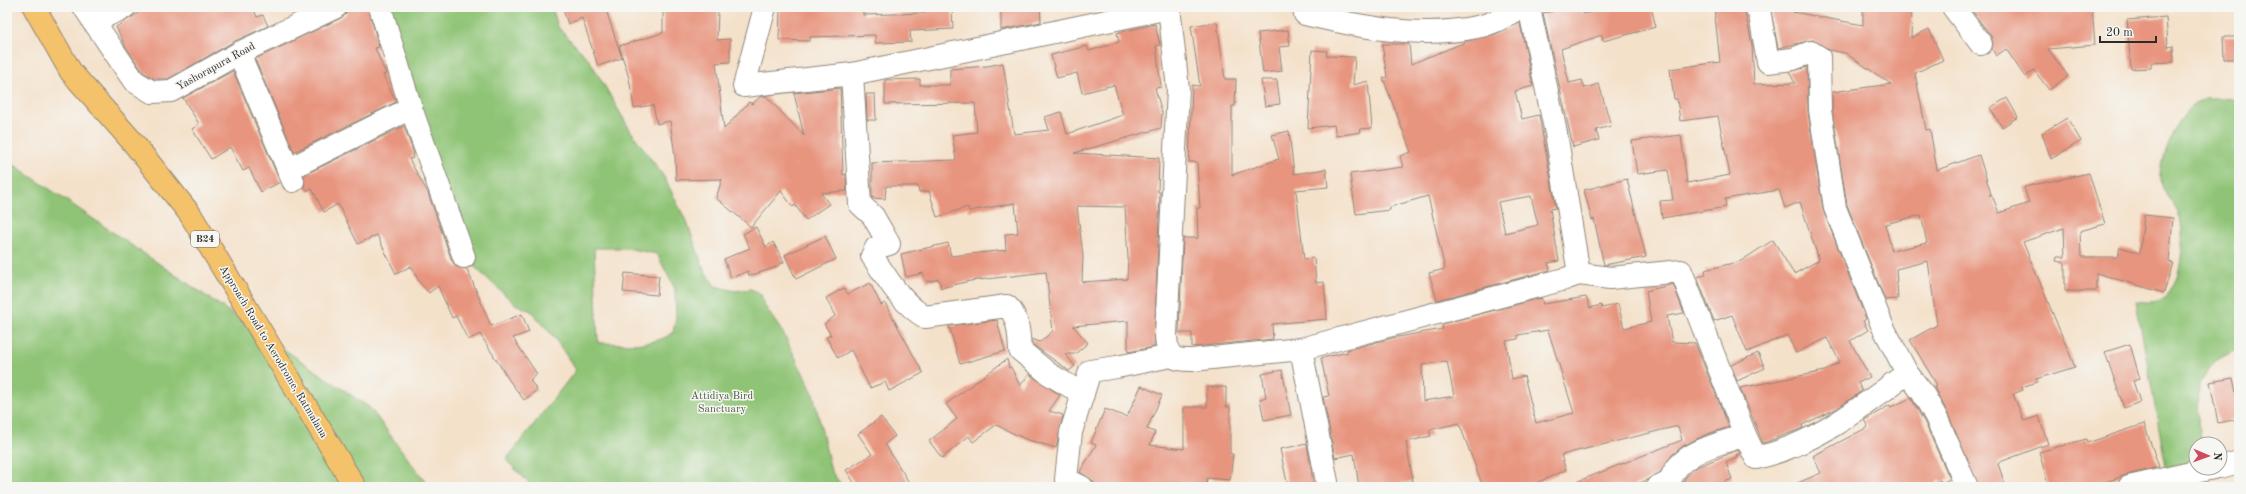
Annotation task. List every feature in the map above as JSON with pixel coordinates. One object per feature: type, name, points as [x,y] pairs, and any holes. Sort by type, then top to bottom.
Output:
[{"type":"main road","name":"Approach Road to Aerodrome, Ratmalana","points":[[34,7],[71,72],[136,145],[190,214],[355,487]]},
{"type":"street","points":[[88,15],[125,7]]},
{"type":"street","name":"Yashorapura Road","points":[[88,15],[134,81],[152,92],[171,91],[239,53],[336,7]]},
{"type":"street","points":[[380,7],[411,108],[464,257]]},
{"type":"street","points":[[765,7],[744,86],[852,74],[1169,7],[1178,89],[1166,335],[1167,348],[1171,356]]},
{"type":"street","points":[[1300,9],[1372,28],[1448,31],[1478,27],[1504,17],[1522,7]]},
{"type":"street","points":[[1529,7],[1556,133],[1579,274]]},
{"type":"street","points":[[1756,7],[1760,15],[1768,62],[1787,60],[1811,52],[1819,57],[1820,110],[1835,208],[1882,325],[1907,373],[1922,392],[1936,417],[1968,487]]},
{"type":"street","points":[[1953,7],[1982,44]]},
{"type":"street","points":[[239,53],[291,175],[411,108]]},
{"type":"street","points":[[852,74],[860,204],[873,216],[889,244],[876,248],[872,256],[887,280],[914,310],[925,317],[1007,306],[1013,311],[1019,329],[1020,350],[1049,374],[1083,394]]},
{"type":"street","points":[[1082,487],[1066,479],[1072,432],[1090,370],[1117,368],[1171,356],[1180,360],[1192,360],[1301,349],[1579,274],[1610,278],[1680,271],[1745,435],[1756,458],[1796,447],[1835,426],[1907,373]]},
{"type":"street","points":[[1301,349],[1328,487]]},
{"type":"street","points":[[1657,487],[1670,481],[1677,466],[1693,455],[1745,435]]},
{"type":"street","points":[[2228,464],[2239,462]]},
{"type":"street","points":[[2129,487],[2188,474]]},
{"type":"green space","name":"Attidiya Bird Sanctuary","points":[[380,7],[552,7],[558,27],[590,61],[630,130],[664,177],[688,225],[704,270],[715,286],[735,291],[751,289],[761,294],[764,305],[783,333],[813,393],[831,471],[843,487],[533,487],[506,460],[576,370],[554,337],[531,311],[515,304],[464,257]],"holes":[[[594,248],[626,248],[657,254],[675,289],[676,317],[673,333],[664,338],[646,343],[598,343]]]},
{"type":"green space","points":[[2205,98],[2239,100],[2239,348],[2215,361],[2199,383],[2198,426],[2200,436],[2188,436],[2188,471],[2168,478],[2136,301],[2151,302],[2158,301],[2165,297],[2171,291],[2179,272],[2182,248],[2180,218],[2163,189],[2161,170],[2170,139],[2186,112],[2192,106]]},
{"type":"green space","points":[[7,160],[370,408],[429,487],[19,487],[7,478]]},
{"type":"building","points":[[148,7],[253,7],[257,17],[263,15],[268,26],[233,42],[168,79],[155,79],[143,72],[126,47],[116,27]]},
{"type":"building","points":[[348,7],[368,7],[379,47],[375,48],[386,74],[383,75],[396,102],[294,152],[255,59],[341,18],[346,14]]},
{"type":"building","points":[[562,7],[608,7],[606,10],[622,58],[598,66],[582,18],[568,24]]},
{"type":"building","points":[[780,7],[863,7],[863,15],[924,13],[924,7],[952,7],[953,29],[910,31],[911,42],[875,43],[875,35],[810,37],[810,41],[779,40]]},
{"type":"building","points":[[1001,7],[1040,7],[1041,22],[1001,30]]},
{"type":"building","points":[[1553,7],[1581,7],[1583,14],[1610,7],[1651,7],[1656,27],[1603,41],[1602,35],[1561,49],[1569,83],[1582,80],[1585,88],[1599,84],[1611,126],[1596,130],[1599,140],[1573,147],[1543,13],[1554,11]]},
{"type":"building","points":[[1714,7],[1744,7],[1752,45],[1754,84],[1795,83],[1789,72],[1807,67],[1808,112],[1823,210],[1866,319],[1863,321],[1868,330],[1850,341],[1870,377],[1858,383],[1862,391],[1836,409],[1802,425],[1803,428],[1763,443],[1740,388],[1825,371],[1840,362],[1827,338],[1796,353],[1787,335],[1747,352],[1732,315],[1714,321],[1697,277],[1706,275],[1705,270],[1741,261],[1773,240],[1794,274],[1819,260],[1800,202],[1785,208],[1779,190],[1725,199],[1726,207],[1662,218],[1660,201],[1673,200],[1668,170],[1637,174],[1632,141],[1681,135],[1687,183],[1730,175],[1718,116],[1680,121],[1677,99],[1674,99],[1670,69],[1720,62]]},
{"type":"building","points":[[1770,7],[1801,7],[1793,12],[1863,25],[1863,7],[1912,7],[1911,38],[1929,29],[1943,60],[1915,73],[1926,130],[1930,129],[1937,170],[1979,155],[1991,194],[1989,195],[1992,195],[1999,213],[2029,203],[2024,187],[2089,173],[2105,224],[2080,231],[2081,257],[2117,257],[2120,247],[2140,253],[2144,215],[2173,218],[2169,262],[2173,263],[2164,293],[2096,273],[2096,291],[2065,291],[2065,263],[2056,261],[2057,257],[2065,257],[2064,228],[2023,242],[2075,367],[2036,379],[2037,382],[2022,387],[2023,390],[2013,394],[2024,421],[2039,416],[2048,444],[1998,464],[2006,487],[1979,487],[1947,412],[1934,387],[1937,385],[1910,340],[1937,325],[1928,261],[1896,269],[1898,299],[1885,300],[1847,205],[1832,109],[1832,92],[1891,84],[1845,53],[1829,50],[1813,40],[1778,48]],"holes":[[[1921,215],[1927,243],[1892,251],[1885,224]]]},
{"type":"building","points":[[1969,7],[2092,7],[2095,45],[2048,49],[2068,76],[2049,90],[2034,70],[2025,77],[2006,49],[1996,56],[1992,49],[1993,43],[1991,36]]},
{"type":"building","points":[[663,9],[718,10],[717,40],[730,39],[730,62],[716,63],[724,129],[749,102],[752,104],[760,97],[766,96],[804,136],[794,93],[840,88],[843,175],[846,174],[847,191],[821,193],[829,204],[806,220],[795,205],[793,207],[781,191],[751,227],[716,198],[722,179],[676,180],[675,156],[670,121],[657,124],[653,105],[634,108],[629,78],[619,46],[663,33]]},
{"type":"building","points":[[2166,17],[2168,47],[2173,46],[2174,62],[2151,63],[2151,68],[2131,69],[2127,20]]},
{"type":"building","points":[[1217,22],[1225,79],[1236,79],[1235,106],[1232,106],[1232,175],[1279,159],[1272,135],[1289,131],[1294,174],[1326,169],[1328,187],[1296,190],[1304,259],[1314,258],[1316,283],[1324,282],[1327,319],[1272,324],[1273,339],[1192,347],[1192,333],[1179,333],[1183,238],[1198,238],[1197,208],[1200,208],[1197,162],[1189,162],[1192,85],[1200,86],[1191,26]]},
{"type":"building","points":[[1520,23],[1533,86],[1515,91],[1522,119],[1539,115],[1556,208],[1550,209],[1559,261],[1548,263],[1550,270],[1437,300],[1429,273],[1445,269],[1428,196],[1390,207],[1390,210],[1356,214],[1350,174],[1403,167],[1400,156],[1411,152],[1383,78],[1387,77],[1382,44],[1409,44],[1411,64],[1468,41],[1493,35]],"holes":[[[1531,196],[1538,225],[1505,233],[1498,202]]]},
{"type":"building","points":[[1155,24],[1160,45],[1156,46],[1161,87],[1155,88],[1162,113],[1161,128],[1074,153],[1159,158],[1158,192],[1160,192],[1154,347],[1128,352],[1128,321],[1073,326],[1088,343],[1075,354],[1065,354],[1075,366],[1069,371],[1032,344],[1032,339],[1040,342],[1053,331],[1046,272],[970,281],[941,288],[939,279],[927,282],[923,273],[906,277],[901,254],[948,243],[951,256],[1006,250],[1005,234],[1018,233],[1015,203],[969,211],[968,207],[937,217],[929,191],[919,192],[918,186],[886,186],[885,199],[872,198],[872,163],[956,160],[952,135],[977,132],[975,103],[885,104],[885,80],[920,79],[920,85],[950,85],[950,69],[1003,63],[1014,134],[1049,130],[1045,117],[1061,112],[1067,134],[1123,115],[1114,85],[1082,93],[1077,73],[1057,78],[1051,55],[1087,46],[1089,51],[1119,42],[1117,33]],"holes":[[[1077,206],[1125,207],[1128,258],[1127,279],[1082,282],[1083,256]]]},
{"type":"building","points":[[1288,30],[1290,46],[1279,47],[1282,71],[1263,73],[1258,33]]},
{"type":"building","points":[[2223,37],[2239,37],[2239,59],[2224,59]]},
{"type":"building","points":[[1312,50],[1327,51],[1326,56],[1355,57],[1353,85],[1368,81],[1372,128],[1360,129],[1361,132],[1336,136],[1334,125],[1308,128]]},
{"type":"building","points":[[233,71],[280,182],[261,192],[249,168],[243,171],[230,147],[211,159],[192,129],[199,124],[183,98]]},
{"type":"building","points":[[1261,80],[1277,80],[1280,104],[1265,106]]},
{"type":"building","points":[[866,94],[875,94],[876,120],[867,120]]},
{"type":"building","points":[[2007,98],[2018,117],[2002,127],[1990,108]]},
{"type":"building","points":[[2067,118],[2081,141],[2051,159],[2042,133]]},
{"type":"building","points":[[404,126],[414,154],[412,155],[413,158],[409,159],[428,193],[452,261],[456,267],[467,269],[491,326],[522,314],[529,332],[513,338],[537,374],[530,380],[537,390],[524,400],[509,380],[480,334],[468,340],[456,316],[452,318],[438,286],[429,293],[419,282],[411,266],[396,274],[377,235],[358,244],[338,204],[324,212],[312,189],[307,191],[304,185],[304,175]]},
{"type":"building","points":[[1627,179],[1646,257],[1604,265],[1594,219],[1592,220],[1584,190]]},
{"type":"building","points":[[756,227],[766,247],[773,242],[784,262],[774,268],[749,276],[748,271],[731,278],[724,259],[750,248],[743,234]]},
{"type":"building","points":[[825,236],[836,259],[796,279],[785,255]]},
{"type":"building","points":[[625,273],[659,276],[657,295],[623,292]]},
{"type":"building","points":[[870,283],[881,305],[885,303],[923,373],[889,391],[885,382],[870,388],[851,350],[838,358],[826,337],[831,335],[824,324],[835,316],[826,298],[844,288],[848,294]]},
{"type":"building","points":[[1673,284],[1684,313],[1667,316],[1672,342],[1695,343],[1729,427],[1707,434],[1683,446],[1672,455],[1661,472],[1647,480],[1630,487],[1566,486],[1682,440],[1678,426],[1561,455],[1566,470],[1527,487],[1483,487],[1459,423],[1429,430],[1431,436],[1406,442],[1413,481],[1380,487],[1359,487],[1354,454],[1335,458],[1323,397],[1329,396],[1321,358],[1348,352],[1347,350],[1392,338],[1443,329],[1442,324],[1541,298],[1543,304],[1586,297],[1590,308],[1601,305],[1602,308],[1618,304],[1624,328],[1651,322],[1646,291]],"holes":[[[1548,330],[1574,413],[1536,423],[1524,376],[1512,379],[1506,341],[1518,339],[1518,335]],[[1447,361],[1454,396],[1423,401],[1422,365]]]},
{"type":"building","points":[[997,320],[1005,351],[960,364],[949,326]]},
{"type":"building","points":[[2130,344],[2140,379],[2133,381],[2140,402],[2124,408],[2105,352]]},
{"type":"building","points":[[1758,353],[1765,368],[1737,381],[1731,365]]},
{"type":"building","points":[[1007,359],[1009,368],[1011,367],[1020,386],[1029,374],[1060,395],[1049,411],[1063,415],[1056,448],[1025,439],[996,425],[973,442],[969,436],[942,458],[929,441],[957,419],[946,404]]},
{"type":"building","points":[[1282,370],[1291,415],[1264,420],[1260,399],[1266,397],[1262,374]]},
{"type":"building","points":[[2233,378],[2239,408],[2239,419],[2218,423],[2210,382]]},
{"type":"building","points":[[1141,386],[1162,395],[1147,429],[1155,432],[1150,445],[1184,449],[1184,407],[1207,407],[1207,387],[1226,387],[1226,407],[1230,407],[1230,454],[1233,454],[1230,480],[1207,478],[1206,487],[1097,487],[1092,480],[1080,472],[1096,445],[1091,443],[1105,409],[1127,417]]},
{"type":"building","points":[[1911,398],[1925,423],[1950,479],[1942,483],[1940,480],[1929,487],[1788,487],[1821,473],[1813,456],[1868,427],[1864,420],[1890,405],[1891,407]]},
{"type":"building","points":[[881,417],[895,436],[885,444],[912,487],[857,487],[846,470],[872,454],[858,434]]},
{"type":"building","points":[[2144,424],[2159,467],[2126,475],[2092,487],[2049,487],[2039,452],[2086,439],[2087,443]]},
{"type":"building","points":[[1307,444],[1314,487],[1288,487],[1280,449]]},
{"type":"building","points":[[1738,450],[1740,454],[1736,455],[1737,458],[1726,463],[1732,479],[1713,487],[1681,487],[1685,478],[1697,467]]}]
